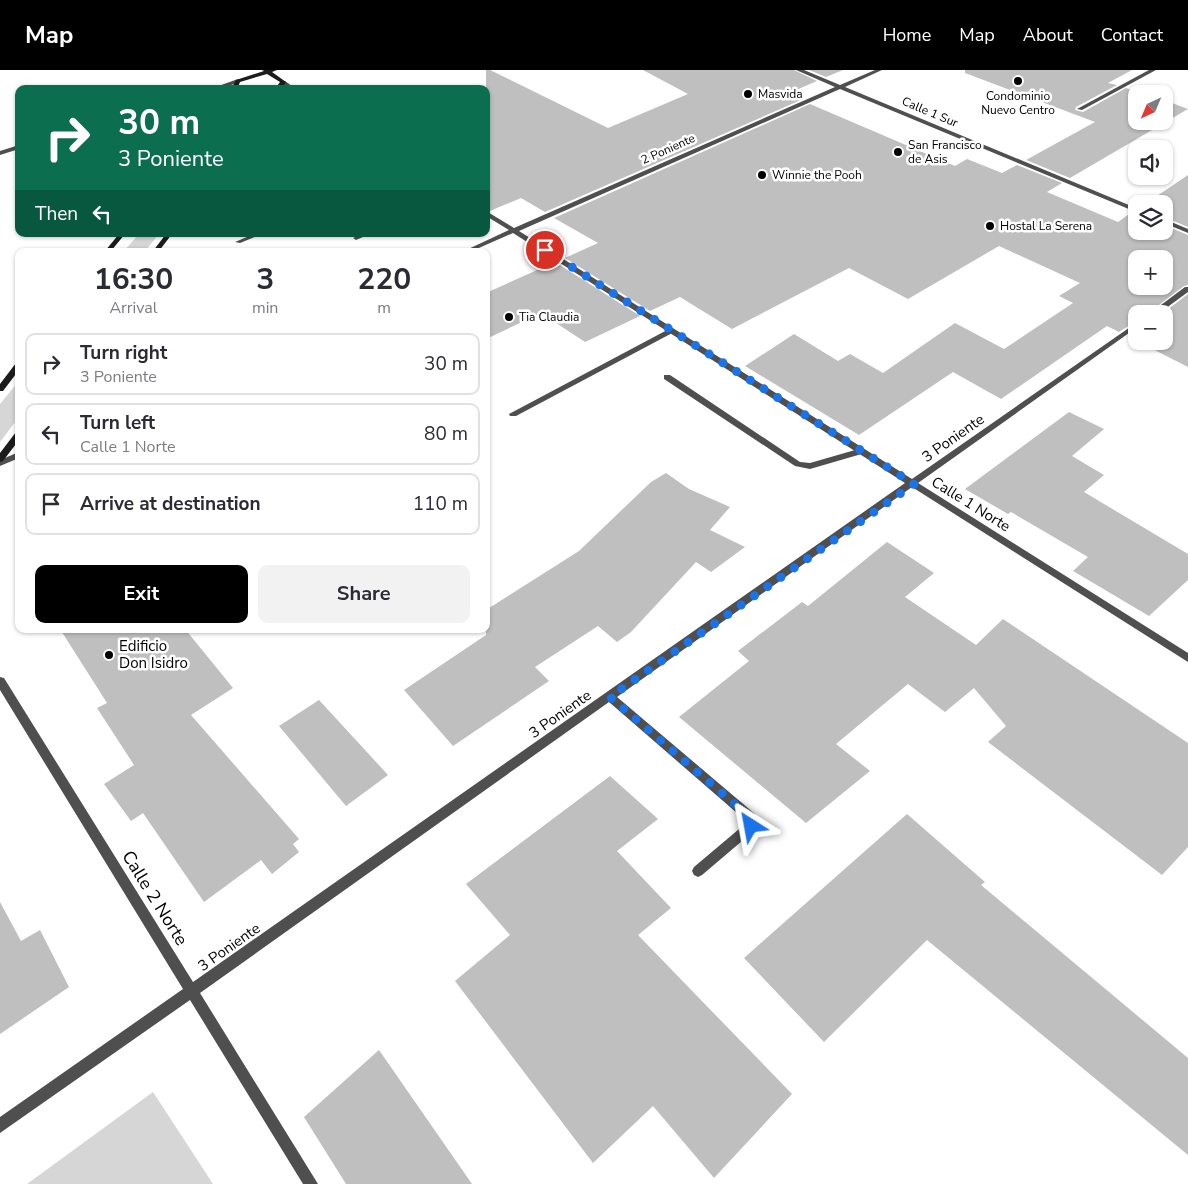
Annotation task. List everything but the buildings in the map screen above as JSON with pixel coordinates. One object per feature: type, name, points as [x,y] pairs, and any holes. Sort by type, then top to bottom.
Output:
[{"type":"main road","points":[[236,85],[238,81],[274,70]]},
{"type":"main road","points":[[266,71],[283,82],[281,85]]},
{"type":"main road","points":[[110,248],[120,237]]},
{"type":"main road","points":[[158,248],[167,237]]},
{"type":"main road","points":[[0,388],[15,370]]},
{"type":"main road","points":[[0,459],[15,439]]},
{"type":"street","name":"Calle 1 Sur","points":[[799,70],[1128,207]]},
{"type":"street","name":"2 Poniente","points":[[474,248],[879,70]]},
{"type":"street","points":[[1080,109],[1153,70]]},
{"type":"street","points":[[226,85],[238,81]]},
{"type":"street","points":[[283,82],[287,85]]},
{"type":"street","points":[[0,153],[15,148]]},
{"type":"street","name":"Calle 1 Norte","points":[[490,216],[1188,658]]},
{"type":"street","points":[[1173,225],[1188,231]]},
{"type":"street","points":[[238,242],[251,237]]},
{"type":"street","points":[[1166,305],[1188,289]]},
{"type":"street","points":[[512,414],[672,331]]},
{"type":"street","name":"3 Poniente","points":[[0,1126],[1128,332]]},
{"type":"street","points":[[667,377],[798,464],[810,466],[862,451]]},
{"type":"street","points":[[0,463],[15,457]]},
{"type":"street","name":"Calle 2 Norte","points":[[0,681],[311,1184]]},
{"type":"street","points":[[610,697],[751,818],[751,826],[698,872]]},
{"type":"shaded area","points":[[136,237],[157,237],[147,248],[127,248]]},
{"type":"shaded area","points":[[15,386],[15,422],[0,442],[0,404]]},
{"type":"shaded area","points":[[153,1092],[213,1184],[27,1184]]},
{"type":"place","name":"Condominio Nuevo Centro","points":[[1018,81]]},
{"type":"place","name":"Masvida","points":[[748,94]]},
{"type":"place","name":"San Francisco de Asis","points":[[898,152]]},
{"type":"place","name":"Winnie the Pooh","points":[[762,175]]},
{"type":"place","name":"Hostal La Serena","points":[[990,226]]},
{"type":"place","name":"Tia Claudia","points":[[509,317]]},
{"type":"place","name":"Edificio Don Isidro","points":[[109,655]]},
{"type":"route","points":[[545,250],[914,484],[610,697],[751,818],[751,826]]}]
